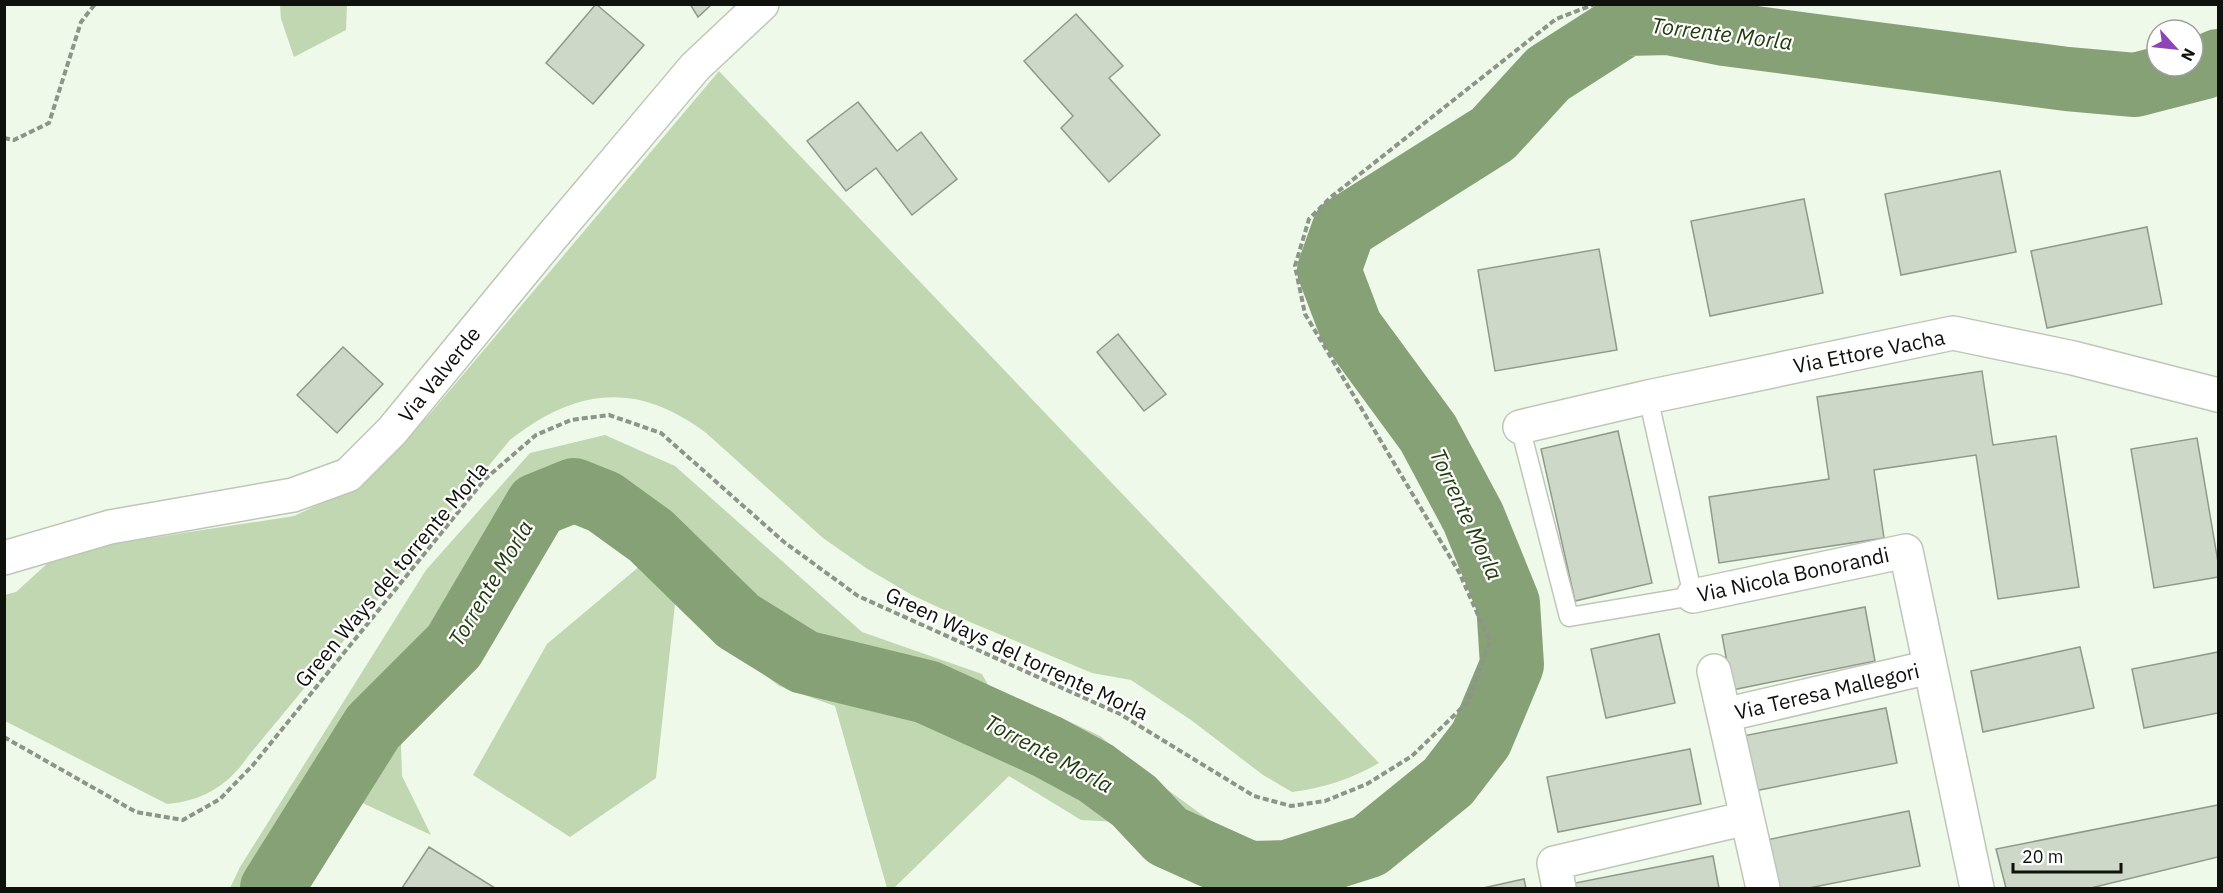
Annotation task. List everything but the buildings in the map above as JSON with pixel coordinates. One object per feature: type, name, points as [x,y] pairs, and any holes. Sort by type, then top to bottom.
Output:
[{"type":"street","name":"Via Valverde","points":[[4,558],[110,527],[293,495],[348,475],[392,431],[695,67],[762,4]]},
{"type":"street","name":"Via Ettore Vacha","points":[[1520,427],[1648,397],[1953,333],[2073,358],[2218,395]]},
{"type":"street","name":"Via Nicola Bonorandi","points":[[1693,596],[1906,550],[1974,888]]},
{"type":"street","name":"Via Teresa Mallegori","points":[[1724,715],[1930,667]]},
{"type":"street","name":"Via Teresa Mallegori","points":[[1714,671],[1763,888]]},
{"type":"street","points":[[1559,888],[1554,863],[1747,818]]},
{"type":"lane","points":[[1648,397],[1693,596]]},
{"type":"lane","name":"Via Nicola Bonorandi","points":[[1520,427],[1569,617],[1693,596]]},
{"type":"path","points":[[4,138],[14,140],[50,123],[81,22],[95,4]]},
{"type":"path","name":"Green Ways del torrente Morla","points":[[4,737],[136,812],[183,820],[220,799],[253,765],[485,479],[536,435],[571,420],[609,415],[661,434],[784,542],[858,596],[1120,714],[1254,796],[1291,806],[1325,801],[1367,784],[1412,756],[1468,702],[1490,642],[1459,572],[1305,314],[1295,266],[1309,219],[1331,197],[1556,19],[1595,4]]},
{"type":"green space","points":[[280,5],[347,5],[346,30],[294,57],[281,19]]},
{"type":"green space","points":[[719,71],[1379,763],[1337,782],[1292,792],[1263,775],[1191,720],[1131,680],[1092,673],[970,622],[912,595],[866,568],[823,538],[705,432],[680,416],[655,404],[630,398],[606,397],[583,401],[559,410],[534,423],[510,440],[241,766],[214,790],[192,799],[167,804],[5,721],[4,595],[16,592],[60,552],[294,516],[360,485],[429,415]]},
{"type":"green space","points":[[605,435],[675,466],[862,632],[982,674],[997,701],[1045,710],[1100,736],[1154,780],[1219,827],[1081,820],[1009,776],[894,888],[887,888],[835,706],[779,686],[721,642],[672,537],[617,496],[578,478],[558,481],[541,488],[518,520],[508,541],[505,578],[475,632],[428,685],[401,745],[402,776],[431,835],[356,800],[298,888],[230,888],[240,867],[426,570],[530,453]]},
{"type":"green space","points":[[641,565],[676,595],[656,778],[570,837],[473,775],[547,644]]},
{"type":"waterway","name":"Torrente Morla","points":[[272,888],[373,727],[454,646],[537,505],[574,490],[604,502],[651,536],[738,621],[804,662],[927,692],[1048,747],[1096,773],[1134,801],[1167,836],[1249,873],[1287,872],[1369,846],[1448,782],[1481,739],[1512,665],[1508,603],[1473,517],[1428,433],[1351,328],[1329,270],[1344,228],[1493,134],[1548,74],[1626,24],[1669,23],[1725,34],[2067,79],[2135,85],[2205,67],[2218,61]]}]
